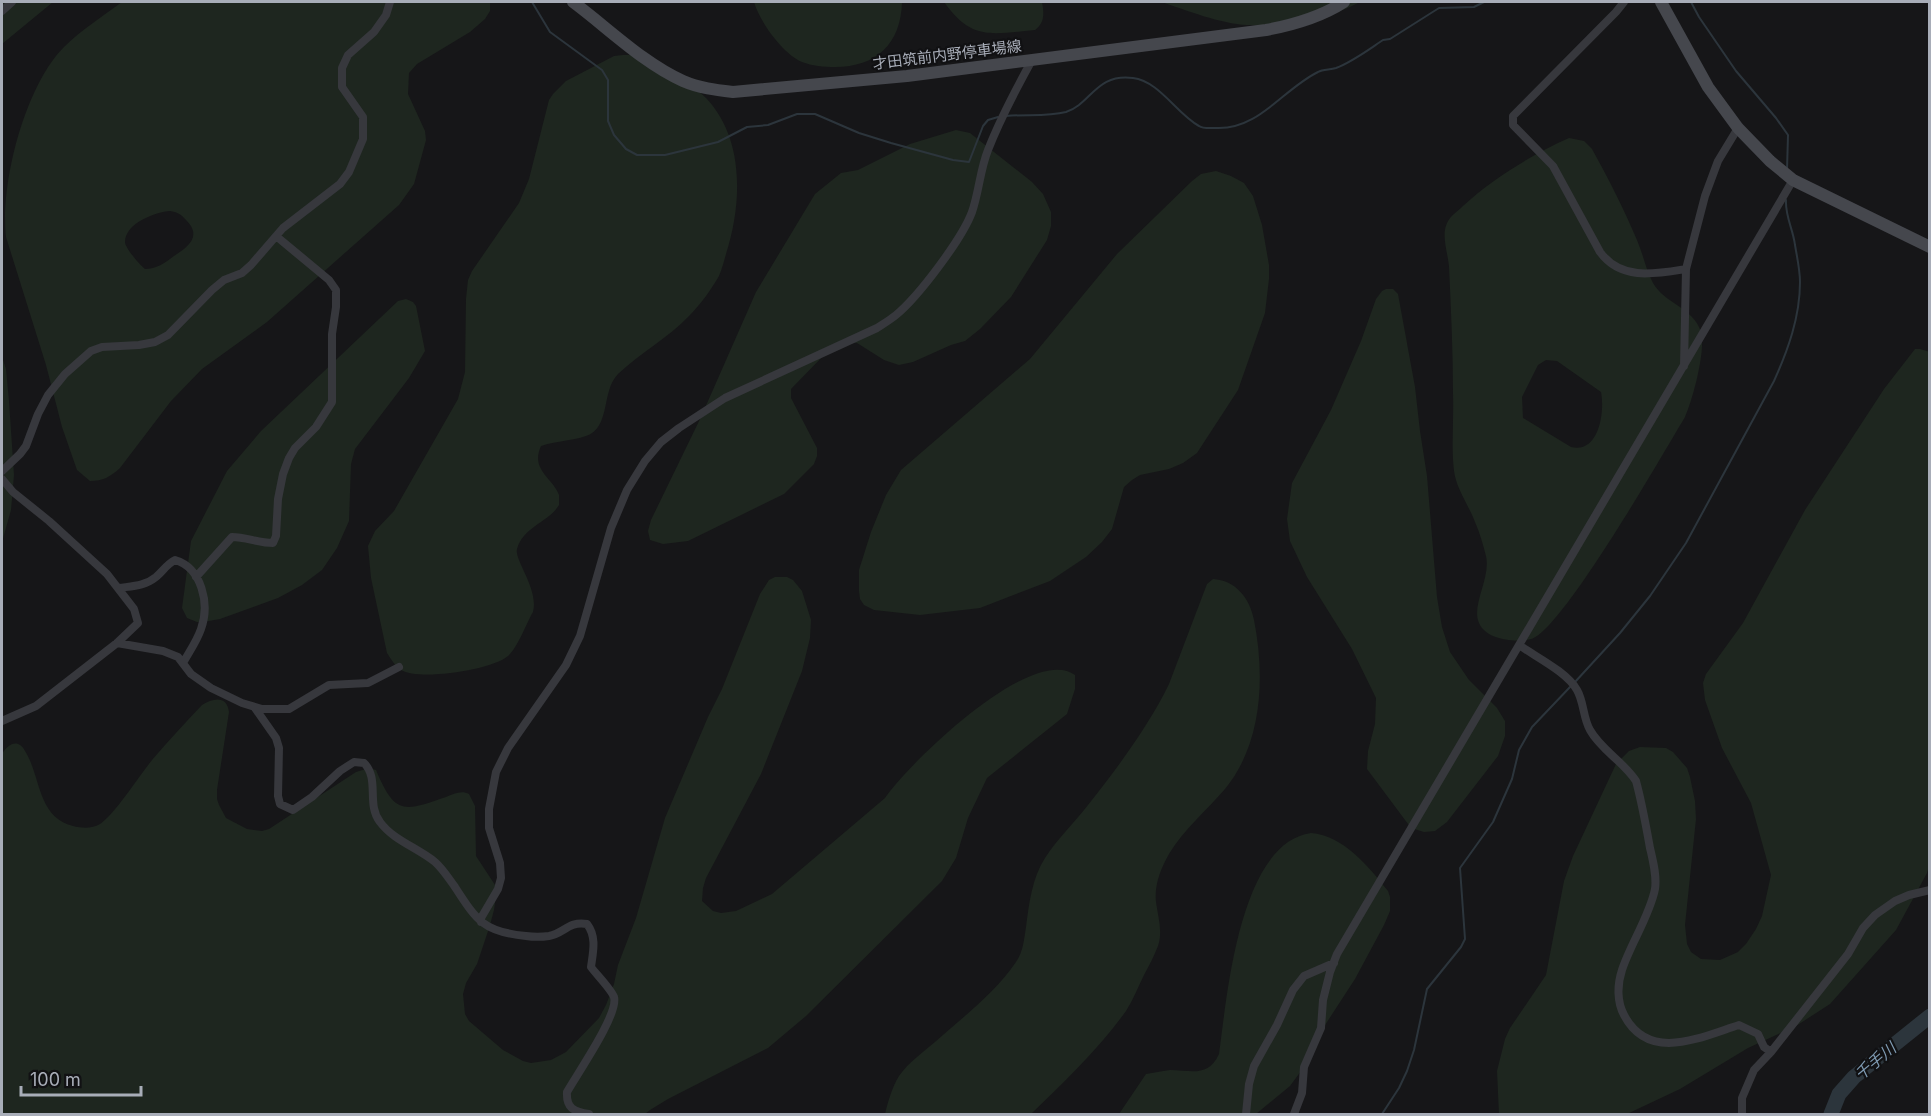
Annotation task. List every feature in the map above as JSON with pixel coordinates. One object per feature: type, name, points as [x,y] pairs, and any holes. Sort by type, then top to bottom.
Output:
[{"type":"main road","name":"才田筑前内野停車場線","points":[[573,2],[658,67],[684,82],[707,89],[733,92],[907,76],[1286,27],[1330,11],[1344,2]]},
{"type":"main road","points":[[1660,2],[1708,87],[1738,128],[1770,161],[1793,180],[1929,247]]},
{"type":"street","points":[[2,11],[12,2]]},
{"type":"street","points":[[2,471],[26,446],[48,395],[65,374],[91,351],[102,347],[154,342],[168,335],[218,285],[242,273],[276,236],[340,184],[349,172],[363,139],[363,117],[342,87],[342,68],[348,55],[374,32],[386,15],[390,2]]},
{"type":"street","points":[[1624,2],[1513,116],[1512,122],[1553,166],[1606,261],[1638,274],[1653,274],[1686,268]]},
{"type":"street","points":[[481,922],[481,918],[498,889],[501,878],[500,863],[489,828],[489,809],[496,772],[508,748],[566,665],[580,636],[611,528],[627,490],[645,460],[679,428],[725,399],[877,328],[897,315],[922,287],[968,223],[988,150],[1007,107],[1032,60]]},
{"type":"street","points":[[1684,366],[1686,268],[1705,196],[1718,161],[1738,128]]},
{"type":"street","points":[[1294,1114],[1302,1093],[1304,1067],[1321,1028],[1323,1000],[1337,954],[1793,180]]},
{"type":"street","points":[[196,577],[232,537],[244,537],[259,543],[273,543],[276,536],[278,499],[289,458],[316,427],[332,402],[332,333],[336,290],[328,280],[276,236]]},
{"type":"street","points":[[2,478],[13,492],[49,521],[107,574],[134,609],[138,623],[117,643],[31,710],[2,721]]},
{"type":"street","points":[[119,588],[144,585],[175,560],[182,562],[196,577],[202,586],[204,618],[201,630],[183,663]]},
{"type":"street","points":[[117,643],[163,651],[178,657],[191,674],[211,688],[262,710],[289,709],[329,685],[368,683],[399,667]]},
{"type":"street","points":[[1519,645],[1566,677],[1577,690],[1589,729],[1602,745],[1628,769],[1636,781],[1654,872],[1655,889],[1621,972],[1618,989],[1620,1008],[1636,1031],[1647,1038],[1664,1043],[1691,1040],[1739,1025],[1758,1034],[1764,1047],[1771,1052]]},
{"type":"street","points":[[255,708],[276,738],[279,748],[280,804],[293,810],[312,797],[340,771],[354,762],[364,763],[372,775],[373,810],[378,820],[386,830],[435,863],[449,878],[473,915],[481,922],[488,927],[529,936],[549,936],[576,922],[587,924],[594,939],[591,967],[614,996],[614,1009],[607,1026],[567,1092],[569,1106],[576,1112],[589,1114]]},
{"type":"street","points":[[1742,1114],[1742,1098],[1754,1070],[1771,1052],[1848,954],[1863,928],[1875,915],[1895,900],[1929,890]]},
{"type":"street","points":[[1246,1114],[1249,1084],[1254,1066],[1293,990],[1304,976],[1334,963]]},
{"type":"shaded area","points":[[2,2],[53,2],[2,44]]},
{"type":"shaded area","points":[[122,2],[490,2],[490,11],[485,19],[470,32],[417,64],[409,73],[408,94],[425,131],[426,140],[414,184],[399,205],[267,322],[202,369],[171,401],[120,468],[106,478],[90,481],[77,470],[62,427],[46,365],[6,237],[5,215],[11,163],[18,136],[27,110],[50,64],[64,47]],"holes":[[[170,211],[181,215],[191,226],[192,240],[164,263],[145,269],[127,248],[126,235],[142,220]]]},
{"type":"shaded area","points":[[754,2],[902,2],[897,30],[884,50],[863,63],[835,67],[818,66],[794,58],[767,27]]},
{"type":"shaded area","points":[[944,2],[1042,2],[1043,18],[1035,30],[1006,33],[984,32],[964,23]]},
{"type":"shaded area","points":[[1161,2],[1360,2],[1320,18],[1290,23],[1247,25],[1226,22]]},
{"type":"shaded area","points":[[631,55],[700,92],[719,114],[728,133],[734,152],[737,193],[731,235],[721,271],[709,292],[689,316],[618,374],[609,390],[603,417],[594,432],[580,438],[541,446],[538,454],[540,468],[556,489],[559,495],[559,505],[555,511],[525,535],[517,549],[534,603],[533,612],[512,652],[500,661],[487,666],[455,672],[423,674],[401,670],[387,653],[371,578],[368,546],[375,531],[394,511],[458,399],[465,372],[468,280],[519,203],[529,179],[549,100],[566,81],[614,56]]},
{"type":"shaded area","points":[[956,130],[970,133],[1032,182],[1043,194],[1051,212],[1051,226],[1047,240],[1011,297],[965,341],[913,362],[899,365],[884,360],[857,343],[847,342],[827,352],[791,389],[791,398],[817,448],[814,464],[784,494],[688,541],[663,544],[650,540],[648,531],[651,520],[701,417],[756,292],[815,194],[841,173],[858,170],[910,144]]},
{"type":"shaded area","points":[[1569,138],[1584,141],[1592,149],[1627,217],[1653,283],[1664,296],[1692,317],[1701,332],[1702,350],[1692,399],[1685,417],[1635,501],[1565,606],[1545,629],[1531,639],[1518,641],[1502,639],[1488,633],[1479,623],[1477,616],[1487,564],[1478,530],[1454,471],[1451,315],[1445,228],[1450,218],[1487,186],[1527,159]],"holes":[[[1546,360],[1557,361],[1601,392],[1602,410],[1598,430],[1588,444],[1580,447],[1571,447],[1523,418],[1522,397],[1538,365]]]},
{"type":"shaded area","points":[[1216,171],[1244,183],[1253,196],[1262,225],[1269,279],[1265,313],[1238,390],[1197,453],[1169,469],[1140,475],[1132,480],[1124,487],[1112,529],[1102,542],[1086,557],[1050,581],[980,608],[920,615],[874,610],[864,605],[860,599],[859,570],[886,495],[901,470],[1030,359],[1117,254],[1192,181],[1201,174]]},
{"type":"shaded area","points":[[1386,289],[1393,289],[1398,294],[1415,387],[1427,476],[1437,597],[1442,627],[1450,652],[1469,680],[1497,708],[1505,721],[1505,736],[1498,756],[1447,822],[1435,831],[1424,832],[1411,828],[1367,769],[1368,751],[1375,724],[1376,698],[1352,649],[1307,577],[1290,541],[1287,519],[1292,483],[1331,410],[1361,341],[1376,299]]},
{"type":"shaded area","points":[[406,299],[416,306],[425,351],[409,378],[355,449],[351,464],[349,521],[337,548],[322,570],[302,585],[278,598],[220,619],[197,622],[187,618],[182,608],[191,541],[227,471],[261,431],[398,301]]},
{"type":"shaded area","points":[[1915,349],[1930,352],[1929,866],[1927,873],[1896,930],[1830,1004],[1796,1026],[1748,1048],[1680,1089],[1627,1114],[1499,1114],[1497,1071],[1505,1039],[1546,975],[1564,881],[1573,856],[1616,764],[1629,751],[1640,747],[1666,748],[1673,752],[1687,768],[1690,777],[1696,819],[1685,925],[1687,944],[1691,952],[1701,959],[1720,960],[1738,952],[1756,929],[1762,916],[1771,875],[1751,803],[1722,748],[1705,700],[1703,683],[1706,674],[1743,623],[1805,510],[1884,389]]},
{"type":"shaded area","points":[[2,357],[6,369],[14,475],[11,510],[2,542]]},
{"type":"shaded area","points":[[775,577],[787,577],[793,580],[802,591],[811,620],[810,638],[802,671],[761,774],[706,878],[702,901],[713,911],[721,913],[736,911],[772,894],[885,798],[918,760],[944,736],[1002,691],[1030,676],[1055,670],[1075,675],[1075,689],[1067,714],[987,778],[968,818],[956,858],[942,881],[806,1016],[768,1048],[668,1099],[645,1114],[2,1114],[2,754],[7,747],[16,744],[25,751],[46,805],[53,814],[61,821],[86,828],[94,827],[106,819],[177,732],[202,705],[215,700],[222,700],[229,712],[217,799],[226,818],[247,829],[262,831],[269,829],[356,772],[369,768],[376,770],[389,795],[402,806],[420,805],[457,793],[469,794],[475,806],[476,856],[497,888],[490,925],[477,964],[466,983],[463,994],[465,1014],[469,1021],[503,1050],[523,1061],[531,1063],[551,1060],[566,1052],[599,1018],[606,1005],[636,918],[665,818],[722,689],[760,594],[769,580]]},
{"type":"shaded area","points":[[1213,579],[1235,587],[1245,598],[1252,612],[1257,641],[1260,686],[1254,730],[1238,771],[1225,789],[1181,837],[1163,865],[1157,883],[1156,896],[1160,929],[1158,946],[1126,1011],[1092,1052],[1031,1114],[885,1114],[894,1085],[903,1071],[989,994],[1018,958],[1024,941],[1032,891],[1045,858],[1083,812],[1152,716],[1169,684],[1207,584]]},
{"type":"shaded area","points":[[1311,833],[1323,835],[1345,846],[1364,862],[1388,891],[1390,911],[1355,979],[1316,1039],[1301,1071],[1290,1086],[1256,1114],[1119,1114],[1146,1074],[1170,1070],[1204,1070],[1215,1062],[1219,1054],[1233,962],[1252,892],[1267,864],[1287,843]]},
{"type":"waterway","points":[[532,2],[550,32],[602,70],[608,80],[608,121],[614,135],[626,149],[637,155],[665,155],[718,142],[747,127],[768,125],[797,114],[815,114],[859,133],[891,143],[953,160],[969,162],[983,126],[988,120],[998,117]]},
{"type":"waterway","points":[[1006,116],[1066,112],[1082,103],[1102,84],[1110,80],[1133,78],[1142,80],[1160,91],[1191,121],[1201,127],[1231,127],[1258,116],[1305,79],[1322,70],[1336,68],[1360,56],[1439,8],[1474,7],[1484,2]]},
{"type":"waterway","points":[[1691,2],[1736,71],[1788,135],[1787,170]]},
{"type":"waterway","points":[[1575,682],[1650,596],[1686,543],[1774,381],[1795,321],[1800,282],[1786,200]]},
{"type":"waterway","points":[[1382,1114],[1407,1071],[1414,1050],[1427,989],[1465,939],[1460,868],[1493,822],[1512,779],[1519,750],[1532,727],[1571,686]]},
{"type":"waterway","name":"千手川","points":[[1831,1114],[1839,1094],[1854,1077],[1930,1016]]}]
